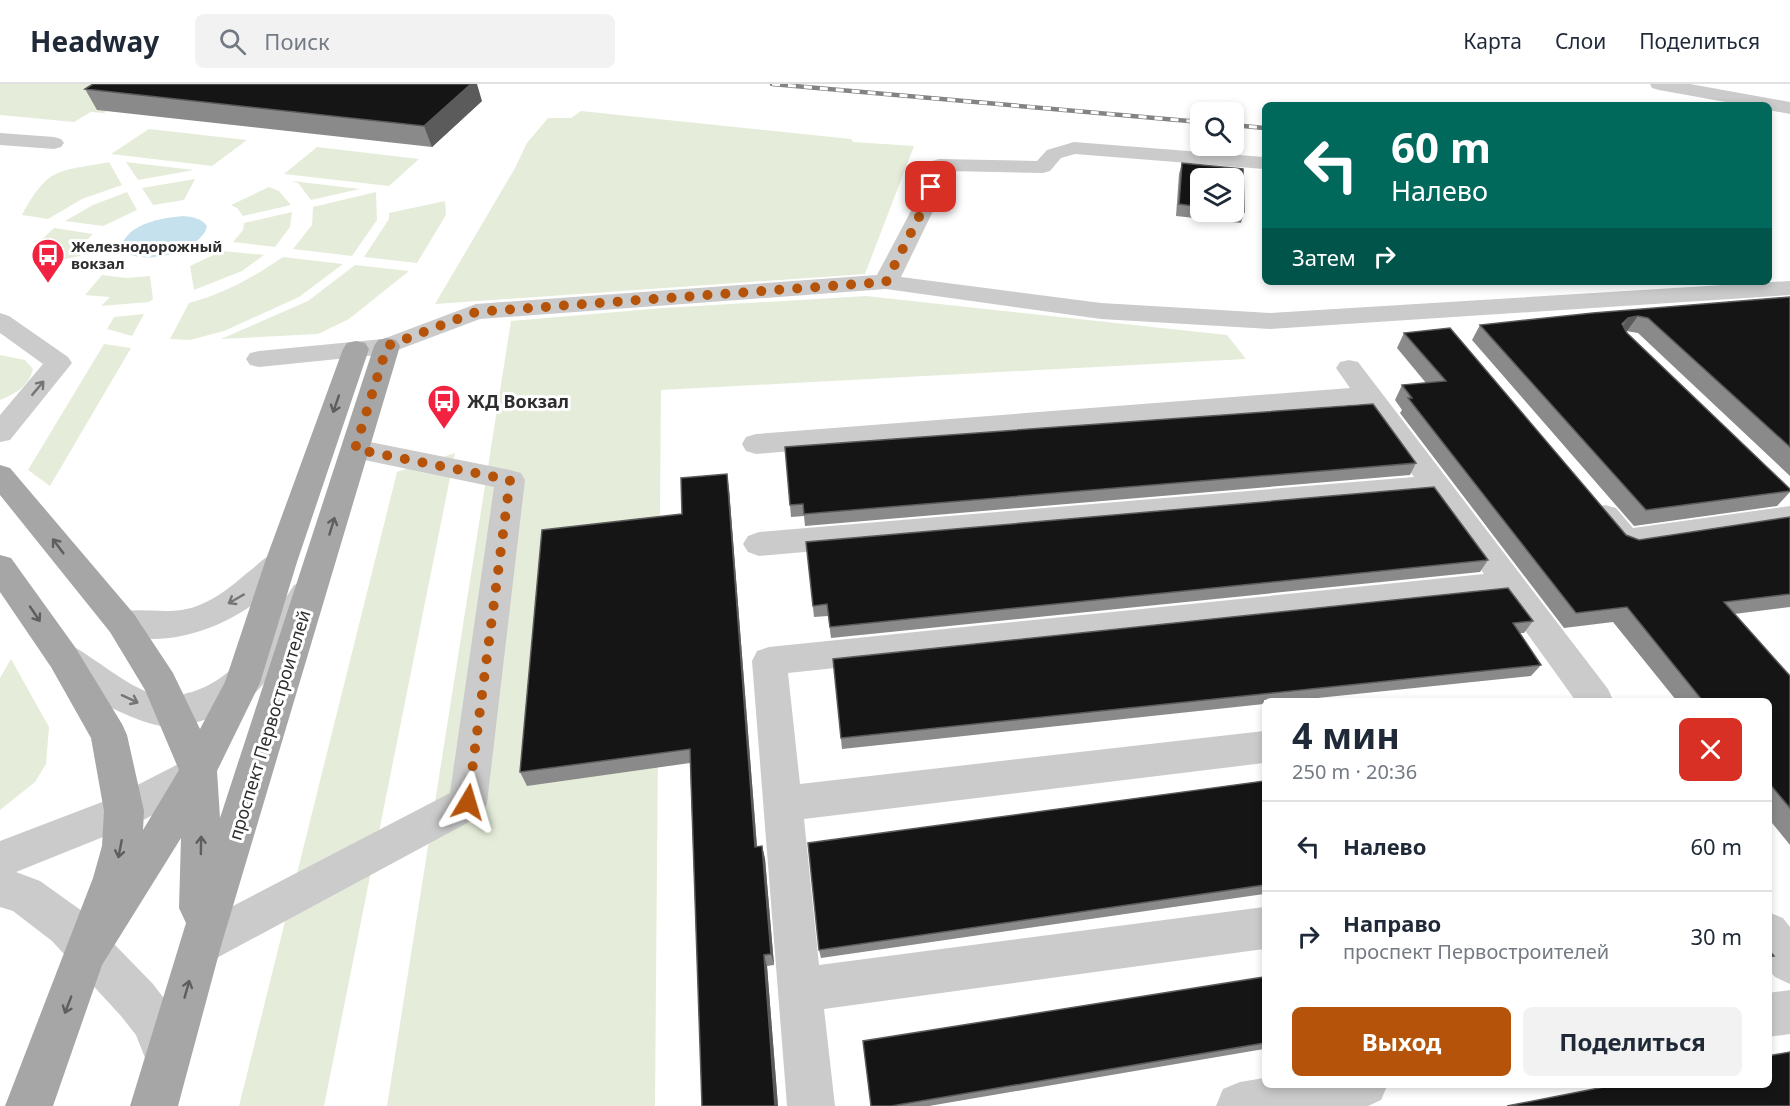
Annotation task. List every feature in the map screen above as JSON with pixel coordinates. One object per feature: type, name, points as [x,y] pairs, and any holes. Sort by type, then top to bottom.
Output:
[{"type":"main road","name":"проспект Первостроителей","points":[[154,1106],[200,946],[387,346]]},
{"type":"main road","points":[[88,950],[153,849],[198,771],[242,683],[281,562],[356,349]]},
{"type":"main road","points":[[0,475],[122,623],[160,683],[174,712],[198,771],[201,826],[200,946]]},
{"type":"main road","points":[[0,567],[63,657],[109,735],[124,811],[122,846],[88,950],[29,1106]]},
{"type":"street","points":[[1659,84],[1757,102]]},
{"type":"street","points":[[1772,105],[1790,108]]},
{"type":"street","points":[[0,139],[54,144]]},
{"type":"street","points":[[886,282],[923,209],[939,165],[1043,167],[1054,154],[1074,148],[1262,164]]},
{"type":"street","points":[[259,359],[387,346],[476,312],[886,282],[1101,311],[1259,320],[1790,288]]},
{"type":"street","points":[[1436,311],[1455,339]]},
{"type":"street","points":[[0,321],[59,363],[0,433]]},
{"type":"street","points":[[1349,368],[1594,698]]},
{"type":"street","points":[[756,444],[1369,395]]},
{"type":"street","points":[[200,946],[468,802],[510,480],[355,449]]},
{"type":"street","points":[[759,544],[1436,486]]},
{"type":"street","points":[[1589,497],[1626,541],[1790,517]]},
{"type":"street","points":[[122,623],[183,623],[206,617],[247,593],[281,562]]},
{"type":"street","points":[[63,657],[114,692],[141,705],[174,712],[217,699],[242,683],[263,658],[314,582]]},
{"type":"street","points":[[811,1106],[769,661],[1509,584]]},
{"type":"street","points":[[781,804],[1262,747]]},
{"type":"street","points":[[0,860],[124,811],[198,771]]},
{"type":"street","points":[[0,887],[25,895],[67,926],[137,1000],[153,1021],[167,1057]]},
{"type":"street","points":[[799,990],[1262,928]]},
{"type":"street","points":[[1772,938],[1790,962]]},
{"type":"street","points":[[1772,1014],[1790,1011]]},
{"type":"street","points":[[1240,1106],[1342,1088]]},
{"type":"green space","points":[[0,84],[148,84],[104,113],[91,112],[74,122],[0,115]]},
{"type":"green space","points":[[581,111],[851,139],[853,142],[914,146],[865,274],[435,304],[515,168],[527,143],[548,118],[571,118]]},
{"type":"green space","points":[[149,129],[247,140],[212,166],[111,154]]},
{"type":"green space","points":[[317,147],[419,159],[389,186],[284,174]]},
{"type":"green space","points":[[109,162],[122,185],[82,199],[48,219],[22,215],[40,187],[56,174]]},
{"type":"green space","points":[[126,162],[194,170],[138,180]]},
{"type":"green space","points":[[195,179],[184,200],[153,205],[142,188]]},
{"type":"green space","points":[[292,181],[360,189],[311,200],[298,183]]},
{"type":"green space","points":[[269,187],[279,191],[291,205],[243,216],[237,208],[231,205]]},
{"type":"green space","points":[[127,192],[137,210],[103,226],[65,221],[93,205]]},
{"type":"green space","points":[[376,192],[377,220],[352,256],[293,249],[312,225],[313,207]]},
{"type":"green space","points":[[445,201],[446,215],[417,263],[364,257],[389,219],[389,213]]},
{"type":"green space","points":[[292,212],[290,227],[275,247],[233,242],[243,230],[244,223]]},
{"type":"green space","points":[[54,228],[93,234],[85,242],[80,256],[42,264],[47,252],[33,253],[35,246]]},
{"type":"green space","points":[[222,251],[264,255],[242,271],[194,290],[190,266]]},
{"type":"green space","points":[[283,257],[343,264],[299,297],[224,331],[190,340],[170,339],[189,303],[238,284]]},
{"type":"green space","points":[[355,265],[409,271],[349,319],[318,334],[221,339],[308,301]]},
{"type":"green space","points":[[102,275],[126,278],[150,276],[153,299],[149,302],[101,306],[110,297],[85,295]]},
{"type":"green space","points":[[866,296],[1227,335],[1246,359],[661,390],[655,1106],[387,1106],[511,321],[663,308]]},
{"type":"green space","points":[[144,314],[132,336],[107,329],[114,317]]},
{"type":"green space","points":[[104,344],[131,348],[50,486],[28,470]]},
{"type":"green space","points":[[0,355],[25,360],[33,369],[21,389],[0,400]]},
{"type":"green space","points":[[455,453],[324,1106],[239,1106],[397,472]]},
{"type":"green space","points":[[11,659],[49,727],[46,764],[35,782],[0,810],[0,678]]},
{"type":"water","points":[[183,216],[193,217],[207,226],[194,243],[182,250],[168,255],[140,257],[129,254],[121,247],[125,239],[138,227],[156,220]]},
{"type":"building","points":[[93,84],[471,84],[424,126],[85,89]]},
{"type":"building","points":[[1182,163],[1233,168],[1190,168],[1190,206],[1179,204]]},
{"type":"building","points":[[1790,297],[1790,447],[1648,318],[1638,316],[1628,318],[1622,324],[1627,333],[1790,489],[1790,491],[1646,510],[1480,325],[1593,313]]},
{"type":"building","points":[[1450,328],[1626,535],[1639,540],[1790,517],[1790,594],[1724,602],[1790,676],[1790,808],[1772,787],[1772,698],[1700,698],[1627,607],[1576,613],[1408,398],[1412,398],[1402,385],[1446,381],[1404,333]]},
{"type":"building","points":[[1373,404],[1416,463],[804,514],[803,504],[790,505],[785,447]]},
{"type":"building","points":[[727,474],[755,847],[762,846],[771,954],[764,955],[775,1106],[702,1106],[690,749],[520,772],[542,530],[682,514],[681,478]]},
{"type":"building","points":[[1434,487],[1488,560],[830,627],[827,604],[813,606],[806,542]]},
{"type":"building","points":[[1508,588],[1533,621],[1513,623],[1541,665],[841,738],[833,659]]},
{"type":"building","points":[[1262,781],[1262,885],[819,950],[808,843]]},
{"type":"building","points":[[1262,977],[1262,1043],[891,1106],[871,1106],[863,1041]]},
{"type":"building","points":[[1790,1052],[1790,1106],[1507,1106],[1599,1088],[1772,1088],[1772,1055]]},
{"type":"railway","points":[[772,84],[1190,121]]},
{"type":"railway","points":[[1244,126],[1262,128]]},
{"type":"place","name":"Железнодорожный вокзал","points":[[48,284]]},
{"type":"place","name":"ЖД Вокзал","points":[[444,430]]},
{"type":"route","points":[[468,802],[510,480],[355,449],[387,346],[476,312],[886,282],[923,209],[931,187]]}]
